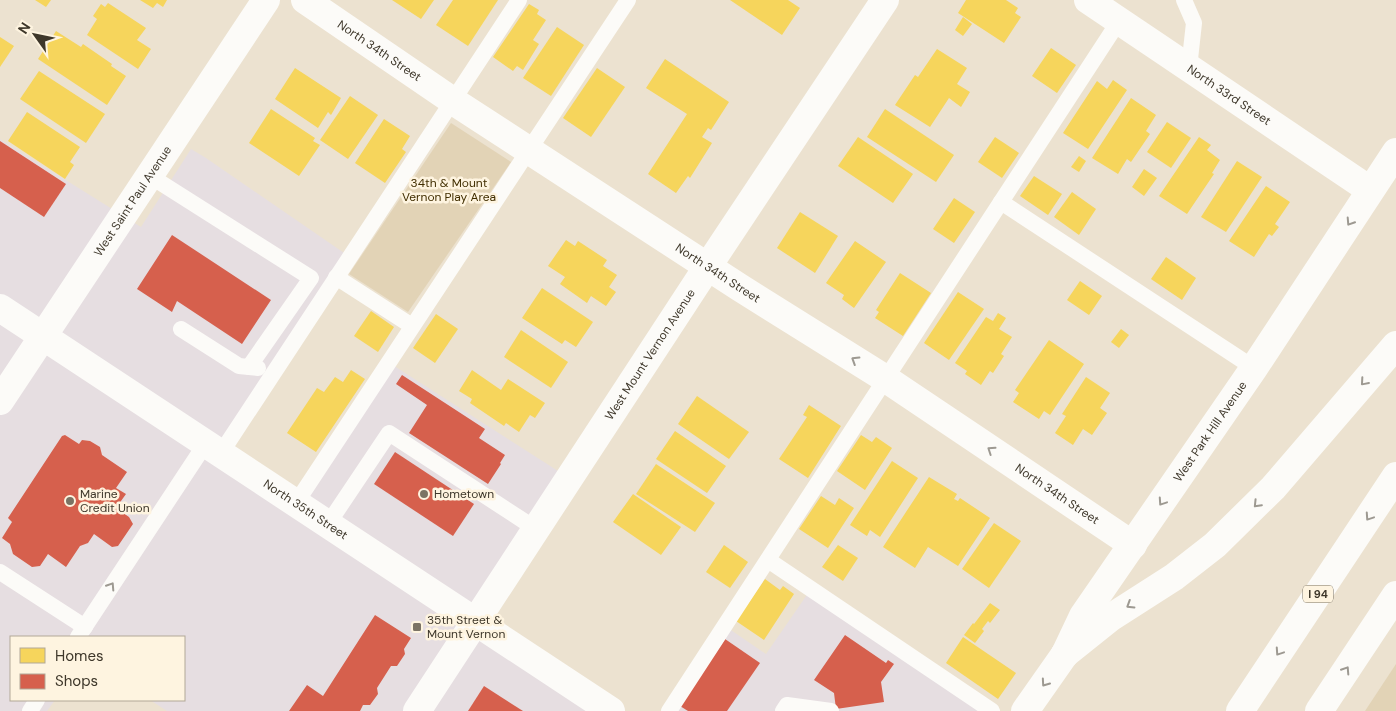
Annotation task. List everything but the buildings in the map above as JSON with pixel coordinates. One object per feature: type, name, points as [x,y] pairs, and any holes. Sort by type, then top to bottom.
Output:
[{"type":"main road","name":"West Saint Paul Avenue","points":[[0,401],[266,0]]},
{"type":"main road","name":"North 34th Street","points":[[305,0],[453,101],[886,380],[1133,545]]},
{"type":"main road","name":"West Mount Vernon Avenue","points":[[417,711],[708,266],[885,0]]},
{"type":"main road","name":"North 33rd Street","points":[[1088,0],[1370,190]]},
{"type":"main road","name":"West Park Hill Avenue","points":[[1025,711],[1065,654],[1083,616],[1254,368],[1396,152]]},
{"type":"main road","name":"North 35th Street","points":[[0,308],[611,711]]},
{"type":"main road","points":[[1065,654],[1110,618],[1174,578],[1222,538],[1273,488],[1396,345]]},
{"type":"main road","name":"I 94","points":[[1240,711],[1396,476]]},
{"type":"main road","points":[[1319,711],[1396,595]]},
{"type":"lane","points":[[0,572],[81,632],[213,448],[271,376],[519,0]]},
{"type":"lane","points":[[296,503],[628,0]]},
{"type":"lane","points":[[1184,0],[1194,23],[1189,68]]},
{"type":"lane","points":[[669,711],[1119,21]]},
{"type":"lane","points":[[150,176],[311,278],[249,367]]},
{"type":"lane","points":[[1001,202],[1254,368]]},
{"type":"lane","points":[[336,277],[412,326]]},
{"type":"lane","points":[[181,328],[239,366],[258,368],[271,376]]},
{"type":"lane","points":[[328,524],[389,433],[536,529]]},
{"type":"lane","points":[[768,560],[979,708]]},
{"type":"lane","points":[[783,711],[787,705],[831,711]]},
{"type":"shaded area","points":[[0,139],[141,227],[191,149],[350,257],[221,453],[296,502],[388,362],[569,478],[476,621],[611,711],[167,711],[152,701],[185,701],[185,636],[10,636],[10,701],[54,701],[47,711],[0,711]]},
{"type":"shaded area","points":[[811,589],[992,711],[669,711],[725,626],[766,654]]},
{"type":"green space","name":"34th & Mount Vernon Play Area","points":[[451,123],[511,162],[408,312],[349,274]]},
{"type":"green space","points":[[1396,664],[1396,711],[1365,711]]},
{"type":"place","name":"Hometown","points":[[424,494]]},
{"type":"place","name":"Marine Credit Union","points":[[70,501]]},
{"type":"place","name":"35th Street & Mount Vernon","points":[[417,627]]}]
